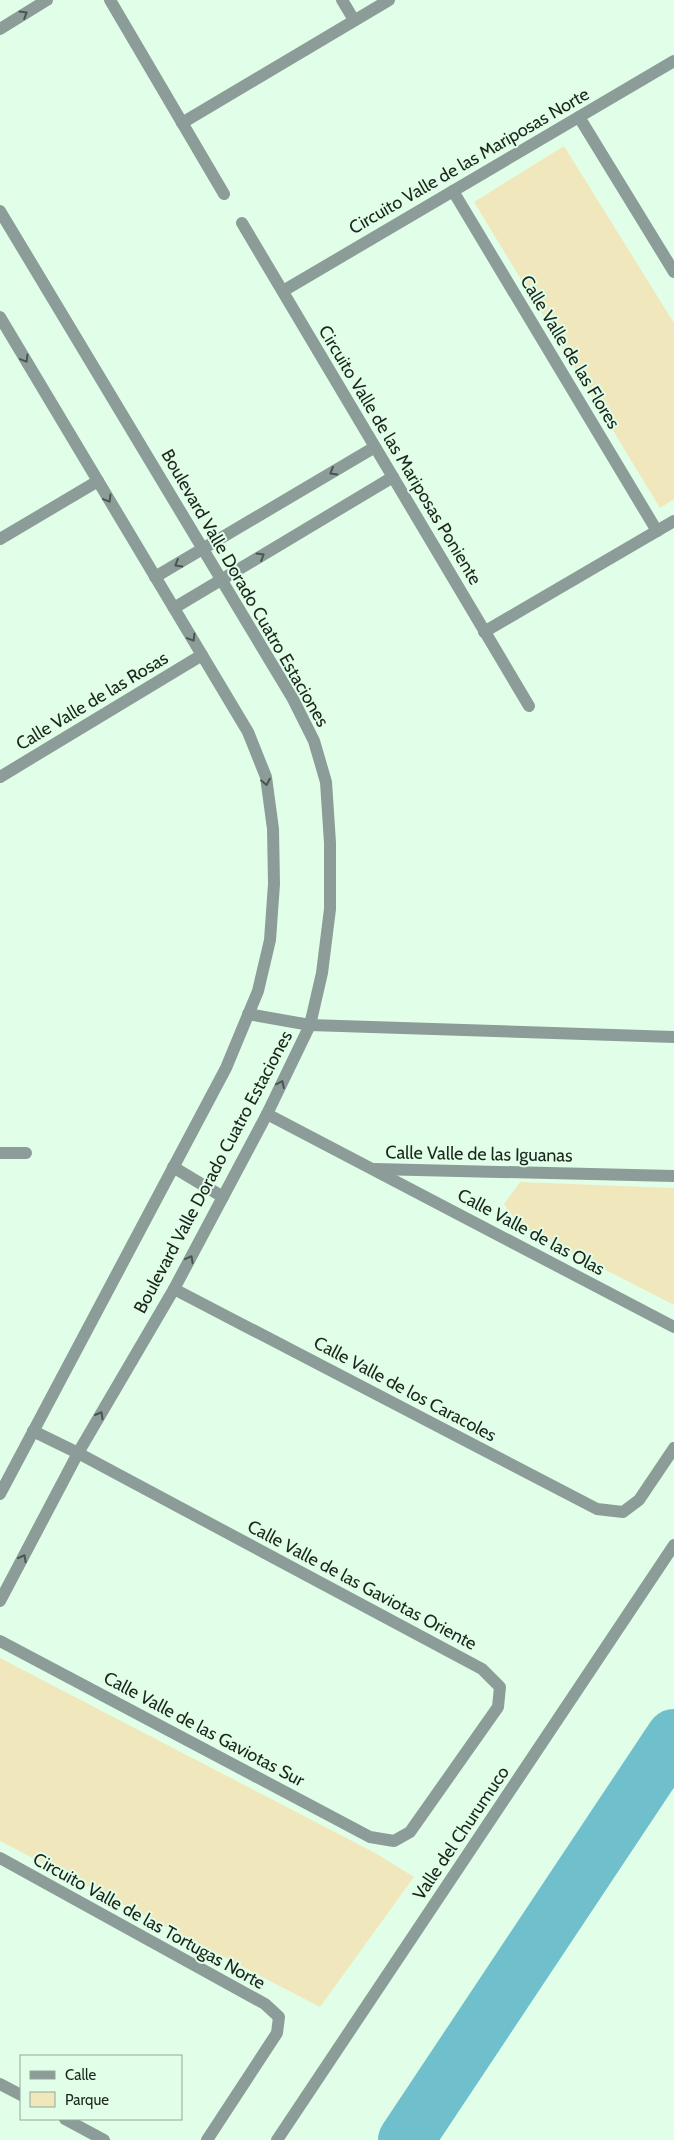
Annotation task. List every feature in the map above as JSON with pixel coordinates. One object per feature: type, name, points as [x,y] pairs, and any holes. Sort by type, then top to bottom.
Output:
[{"type":"street","points":[[0,28],[47,0]]},
{"type":"street","points":[[110,0],[224,194]]},
{"type":"street","points":[[342,0],[354,20]]},
{"type":"street","points":[[182,123],[389,0]]},
{"type":"street","name":"Circuito Valle de las Mariposas Norte","points":[[283,291],[674,61]]},
{"type":"street","points":[[579,117],[674,272]]},
{"type":"street","name":"Calle Valle de las Flores","points":[[453,191],[657,531]]},
{"type":"street","name":"Boulevard Valle Dorado Cuatro Estaciones","points":[[0,211],[293,699],[314,741],[326,782],[330,843],[330,909],[322,973],[310,1025],[268,1114],[174,1289],[78,1453],[0,1601]]},
{"type":"street","name":"Circuito Valle de las Mariposas Poniente","points":[[242,223],[484,632],[530,706]]},
{"type":"street","name":"Boulevard Valle Dorado Cuatro Estaciones","points":[[0,317],[248,732],[266,777],[273,829],[274,884],[270,940],[258,991],[226,1068],[0,1494]]},
{"type":"street","points":[[155,577],[375,447]]},
{"type":"street","points":[[174,608],[393,477]]},
{"type":"street","points":[[0,539],[98,480]]},
{"type":"street","points":[[484,632],[674,521]]},
{"type":"street","name":"Calle Valle de las Rosas","points":[[0,778],[202,655]]},
{"type":"street","points":[[248,1014],[310,1025],[674,1037]]},
{"type":"street","name":"Calle Valle de las Iguanas","points":[[268,1114],[372,1169],[674,1176]]},
{"type":"street","points":[[0,1153],[26,1153]]},
{"type":"street","points":[[174,1167],[223,1197]]},
{"type":"street","name":"Calle Valle de las Olas","points":[[372,1169],[674,1327]]},
{"type":"street","name":"Calle Valle de los Caracoles","points":[[174,1289],[597,1509],[623,1512],[639,1500],[674,1448]]},
{"type":"street","name":"Calle Valle de las Gaviotas Oriente","points":[[33,1431],[78,1453],[482,1669],[500,1687],[498,1707],[410,1832],[394,1842]]},
{"type":"street","name":"Valle del Churumuco","points":[[276,2140],[674,1544]]},
{"type":"street","name":"Calle Valle de las Gaviotas Sur","points":[[0,1641],[370,1837],[394,1842]]},
{"type":"street","name":"Circuito Valle de las Tortugas Norte","points":[[0,1858],[264,2004],[279,2017],[277,2033],[207,2140]]},
{"type":"street","points":[[0,2084],[20,2094]]},
{"type":"street","points":[[67,2120],[104,2140]]},
{"type":"green space","points":[[564,146],[674,323],[674,499],[660,508],[474,202]]},
{"type":"green space","points":[[520,1182],[674,1188],[674,1305],[520,1226],[504,1204]]},
{"type":"green space","points":[[0,1658],[377,1854],[414,1877],[320,2007],[0,1841]]},
{"type":"waterway","points":[[406,2140],[674,1737]]}]
